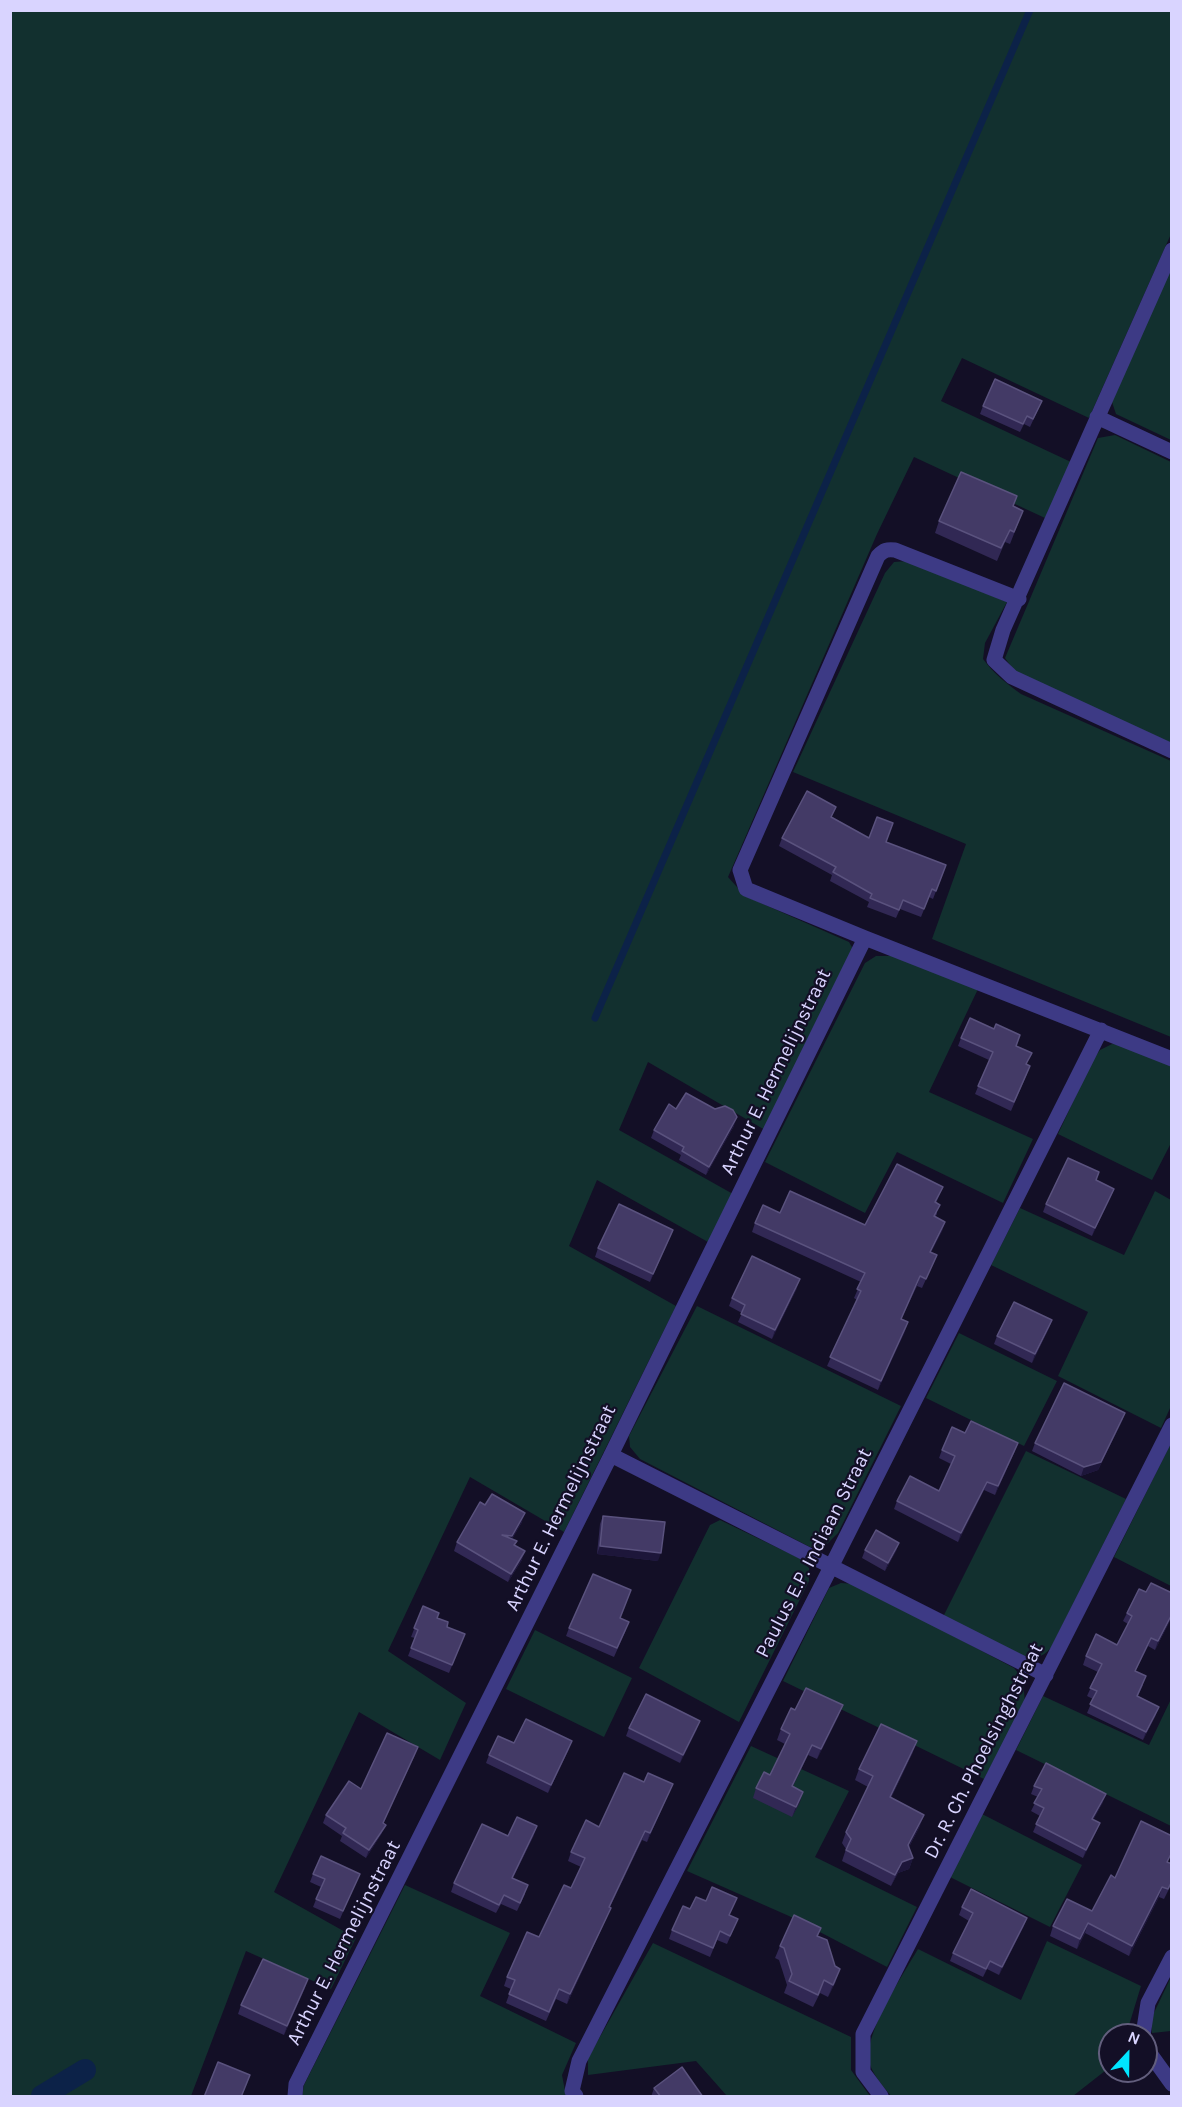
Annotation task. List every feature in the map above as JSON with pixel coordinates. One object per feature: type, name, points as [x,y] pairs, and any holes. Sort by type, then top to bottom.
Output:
[{"type":"street","points":[[1172,250],[1004,630],[994,660],[1012,677],[1172,751]]},
{"type":"street","points":[[1097,417],[1172,452]]},
{"type":"street","points":[[1019,599],[895,550],[888,549],[878,555],[740,870],[746,889],[1172,1059]]},
{"type":"street","name":"Arthur E. Hermelijnstraat","points":[[295,2097],[296,2084],[866,938]]},
{"type":"street","name":"Paulus E.P. Indiaan Straat","points":[[576,2097],[572,2091],[579,2061],[1101,1030]]},
{"type":"street","name":"Dr. R. Ch. Phoelsinghstraat","points":[[881,2097],[863,2072],[862,2034],[1172,1425]]},
{"type":"street","points":[[610,1455],[1046,1675]]},
{"type":"street","points":[[1145,2023],[1148,2003],[1172,1957]]},
{"type":"street","points":[[1158,2065],[1172,2084]]},
{"type":"green space","points":[[11,11],[1171,11],[1171,234],[1089,418],[962,358],[941,401],[1071,462],[1045,518],[914,457],[877,534],[728,877],[745,896],[849,942],[853,949],[765,1130],[648,1062],[619,1130],[733,1194],[708,1242],[597,1180],[569,1246],[676,1306],[564,1532],[470,1477],[388,1651],[466,1703],[440,1760],[359,1712],[274,1892],[356,1938],[331,1989],[246,1951],[191,2096],[11,2096]]},
{"type":"green space","points":[[1171,267],[1171,440],[1116,414],[1112,402]]},
{"type":"green space","points":[[1115,435],[1171,462],[1171,743],[1015,672],[1005,658],[1098,438]]},
{"type":"green space","points":[[908,561],[1007,602],[985,643],[983,659],[1010,686],[1021,694],[1171,761],[1171,1037],[932,939],[966,844],[793,772],[885,573],[894,562]]},
{"type":"green space","points":[[876,956],[893,956],[978,989],[929,1092],[1033,1139],[1003,1203],[897,1152],[865,1213],[765,1162],[865,963]]},
{"type":"green space","points":[[1112,1044],[1126,1045],[1171,1064],[1171,1143],[1152,1180],[1058,1134],[1092,1061],[1100,1050]]},
{"type":"green space","points":[[1155,1191],[1171,1200],[1171,1406],[1161,1428],[1058,1376],[1088,1312],[991,1265],[1020,1208],[1124,1255]]},
{"type":"green space","points":[[697,1306],[901,1406],[838,1533],[822,1549],[810,1547],[640,1459],[630,1447],[629,1436]]},
{"type":"green space","points":[[959,1333],[1057,1381],[1024,1446],[926,1398]]},
{"type":"green space","points":[[1171,1443],[1171,1586],[1114,1557]]},
{"type":"green space","points":[[1026,1451],[1126,1499],[1051,1648],[1042,1656],[1035,1658],[1023,1657],[943,1617]]},
{"type":"green space","points":[[720,1520],[801,1559],[809,1568],[809,1581],[739,1722],[639,1668],[710,1525]]},
{"type":"green space","points":[[841,1583],[855,1584],[1014,1668],[1023,1679],[1025,1704],[984,1779],[783,1681],[829,1588]]},
{"type":"green space","points":[[535,1630],[632,1678],[604,1737],[506,1689]]},
{"type":"green space","points":[[1043,1696],[1149,1745],[1171,1699],[1171,1826],[1016,1750]]},
{"type":"green space","points":[[751,1746],[849,1791],[815,1857],[917,1907],[887,1967],[789,1916],[687,1871]]},
{"type":"green space","points":[[982,1814],[1082,1865],[1050,1927],[950,1877]]},
{"type":"green space","points":[[405,1885],[510,1933],[480,1996],[576,2043],[562,2075],[566,2096],[302,2096],[304,2085]]},
{"type":"green space","points":[[1047,1941],[1141,1986],[1130,2023],[1098,2023],[1098,2076],[1073,2096],[891,2096],[870,2065],[871,2039],[877,2023],[918,1949],[1021,2000]]},
{"type":"green space","points":[[653,1943],[851,2037],[851,2070],[870,2096],[727,2096],[696,2061],[588,2075],[588,2058]]},
{"type":"green space","points":[[1171,1977],[1171,2031],[1158,2032],[1158,2023],[1151,2023],[1151,2019]]},
{"type":"building","points":[[995,379],[1042,401],[1033,419],[1027,416],[1023,424],[983,406]]},
{"type":"building","points":[[961,472],[1017,496],[1013,506],[1023,511],[1014,532],[1010,530],[1001,548],[939,521]]},
{"type":"building","points":[[807,791],[836,807],[831,817],[869,838],[877,817],[893,823],[886,842],[946,865],[936,891],[932,889],[924,909],[903,900],[899,910],[870,898],[872,894],[833,872],[836,867],[782,838]]},
{"type":"building","points":[[970,1018],[994,1029],[996,1024],[1020,1035],[1016,1046],[1032,1053],[1026,1064],[1030,1066],[1014,1102],[978,1086],[993,1052],[961,1038]]},
{"type":"building","points":[[686,1093],[715,1109],[725,1106],[733,1110],[737,1117],[709,1167],[682,1151],[684,1147],[654,1130],[669,1104],[676,1109]]},
{"type":"building","points":[[1068,1158],[1099,1172],[1096,1180],[1114,1189],[1095,1228],[1046,1204]]},
{"type":"building","points":[[897,1164],[943,1187],[935,1202],[940,1205],[934,1216],[945,1222],[930,1252],[937,1255],[926,1279],[920,1276],[901,1319],[908,1322],[881,1381],[830,1357],[861,1291],[857,1289],[865,1273],[755,1223],[763,1205],[780,1213],[790,1191],[865,1225]]},
{"type":"building","points":[[619,1204],[673,1230],[653,1274],[598,1248]]},
{"type":"building","points":[[752,1256],[800,1279],[775,1330],[741,1314],[745,1305],[732,1298]]},
{"type":"building","points":[[1014,1302],[1052,1320],[1035,1354],[997,1336]]},
{"type":"building","points":[[1064,1383],[1125,1413],[1101,1462],[1084,1467],[1035,1443]]},
{"type":"building","points":[[971,1421],[1018,1443],[998,1486],[987,1482],[961,1533],[897,1501],[910,1476],[939,1491],[955,1456],[942,1450],[952,1427],[965,1433]]},
{"type":"building","points":[[492,1494],[525,1513],[512,1536],[502,1535],[517,1541],[514,1545],[525,1551],[511,1574],[457,1542],[480,1502],[485,1505]]},
{"type":"building","points":[[603,1516],[665,1522],[661,1553],[600,1546]]},
{"type":"building","points":[[876,1530],[899,1543],[888,1563],[865,1550]]},
{"type":"building","points":[[593,1574],[631,1590],[620,1618],[629,1622],[617,1648],[569,1628]]},
{"type":"building","points":[[1151,1583],[1172,1593],[1172,1614],[1158,1641],[1151,1638],[1135,1671],[1146,1676],[1137,1696],[1159,1707],[1146,1732],[1090,1704],[1097,1691],[1090,1688],[1102,1664],[1086,1656],[1096,1634],[1117,1645],[1132,1616],[1127,1613],[1139,1589],[1146,1592]]},
{"type":"building","points":[[423,1606],[439,1613],[437,1618],[448,1622],[447,1627],[465,1634],[452,1665],[411,1648],[418,1630],[414,1628]]},
{"type":"building","points":[[806,1688],[843,1705],[821,1749],[812,1745],[792,1786],[803,1792],[796,1807],[756,1788],[764,1772],[770,1775],[790,1734],[781,1729],[791,1708],[795,1710]]},
{"type":"building","points":[[646,1694],[700,1721],[683,1755],[629,1728]]},
{"type":"building","points":[[526,1719],[572,1741],[551,1785],[489,1755],[498,1736],[514,1743]]},
{"type":"building","points":[[881,1724],[917,1741],[890,1797],[924,1815],[908,1845],[913,1858],[902,1862],[895,1875],[846,1850],[851,1839],[846,1832],[873,1776],[859,1769]]},
{"type":"building","points":[[387,1733],[418,1747],[383,1823],[386,1825],[369,1850],[343,1833],[346,1828],[326,1815],[349,1781],[361,1789]]},
{"type":"building","points":[[1046,1763],[1106,1794],[1092,1819],[1100,1823],[1086,1850],[1036,1824],[1044,1808],[1034,1803],[1042,1789],[1034,1786]]},
{"type":"building","points":[[624,1773],[644,1782],[648,1773],[673,1784],[650,1833],[645,1831],[570,1994],[559,1989],[549,2012],[509,1994],[515,1980],[507,1977],[527,1932],[539,1937],[564,1885],[571,1888],[585,1858],[571,1852],[586,1820],[599,1827]]},
{"type":"building","points":[[517,1817],[537,1826],[512,1878],[528,1885],[520,1903],[504,1895],[499,1905],[454,1883],[482,1824],[508,1836]]},
{"type":"building","points":[[1141,1821],[1172,1836],[1172,1852],[1167,1862],[1172,1864],[1172,1881],[1168,1889],[1162,1887],[1132,1946],[1088,1923],[1080,1939],[1053,1926],[1067,1899],[1092,1911],[1111,1875],[1115,1878]]},
{"type":"building","points":[[321,1856],[360,1874],[343,1911],[316,1899],[325,1879],[313,1874]]},
{"type":"building","points":[[712,1887],[737,1898],[729,1915],[738,1919],[730,1936],[720,1931],[713,1948],[672,1930],[683,1906],[690,1909],[696,1897],[706,1901]]},
{"type":"building","points":[[971,1889],[1027,1918],[1002,1967],[990,1961],[986,1969],[953,1953],[973,1913],[962,1907]]},
{"type":"building","points":[[794,1915],[821,1928],[817,1936],[827,1940],[835,1966],[840,1969],[833,1985],[824,1980],[818,1995],[789,1981],[792,1974],[784,1948],[780,1946]]},
{"type":"building","points":[[263,1959],[308,1979],[287,2026],[241,2005]]},
{"type":"building","points":[[218,2062],[250,2075],[241,2097],[204,2097]]},
{"type":"building","points":[[682,2067],[703,2097],[661,2097],[654,2088]]},
{"type":"waterway","points":[[595,1018],[1030,10]]},
{"type":"waterway","points":[[42,2096],[85,2070]]}]
